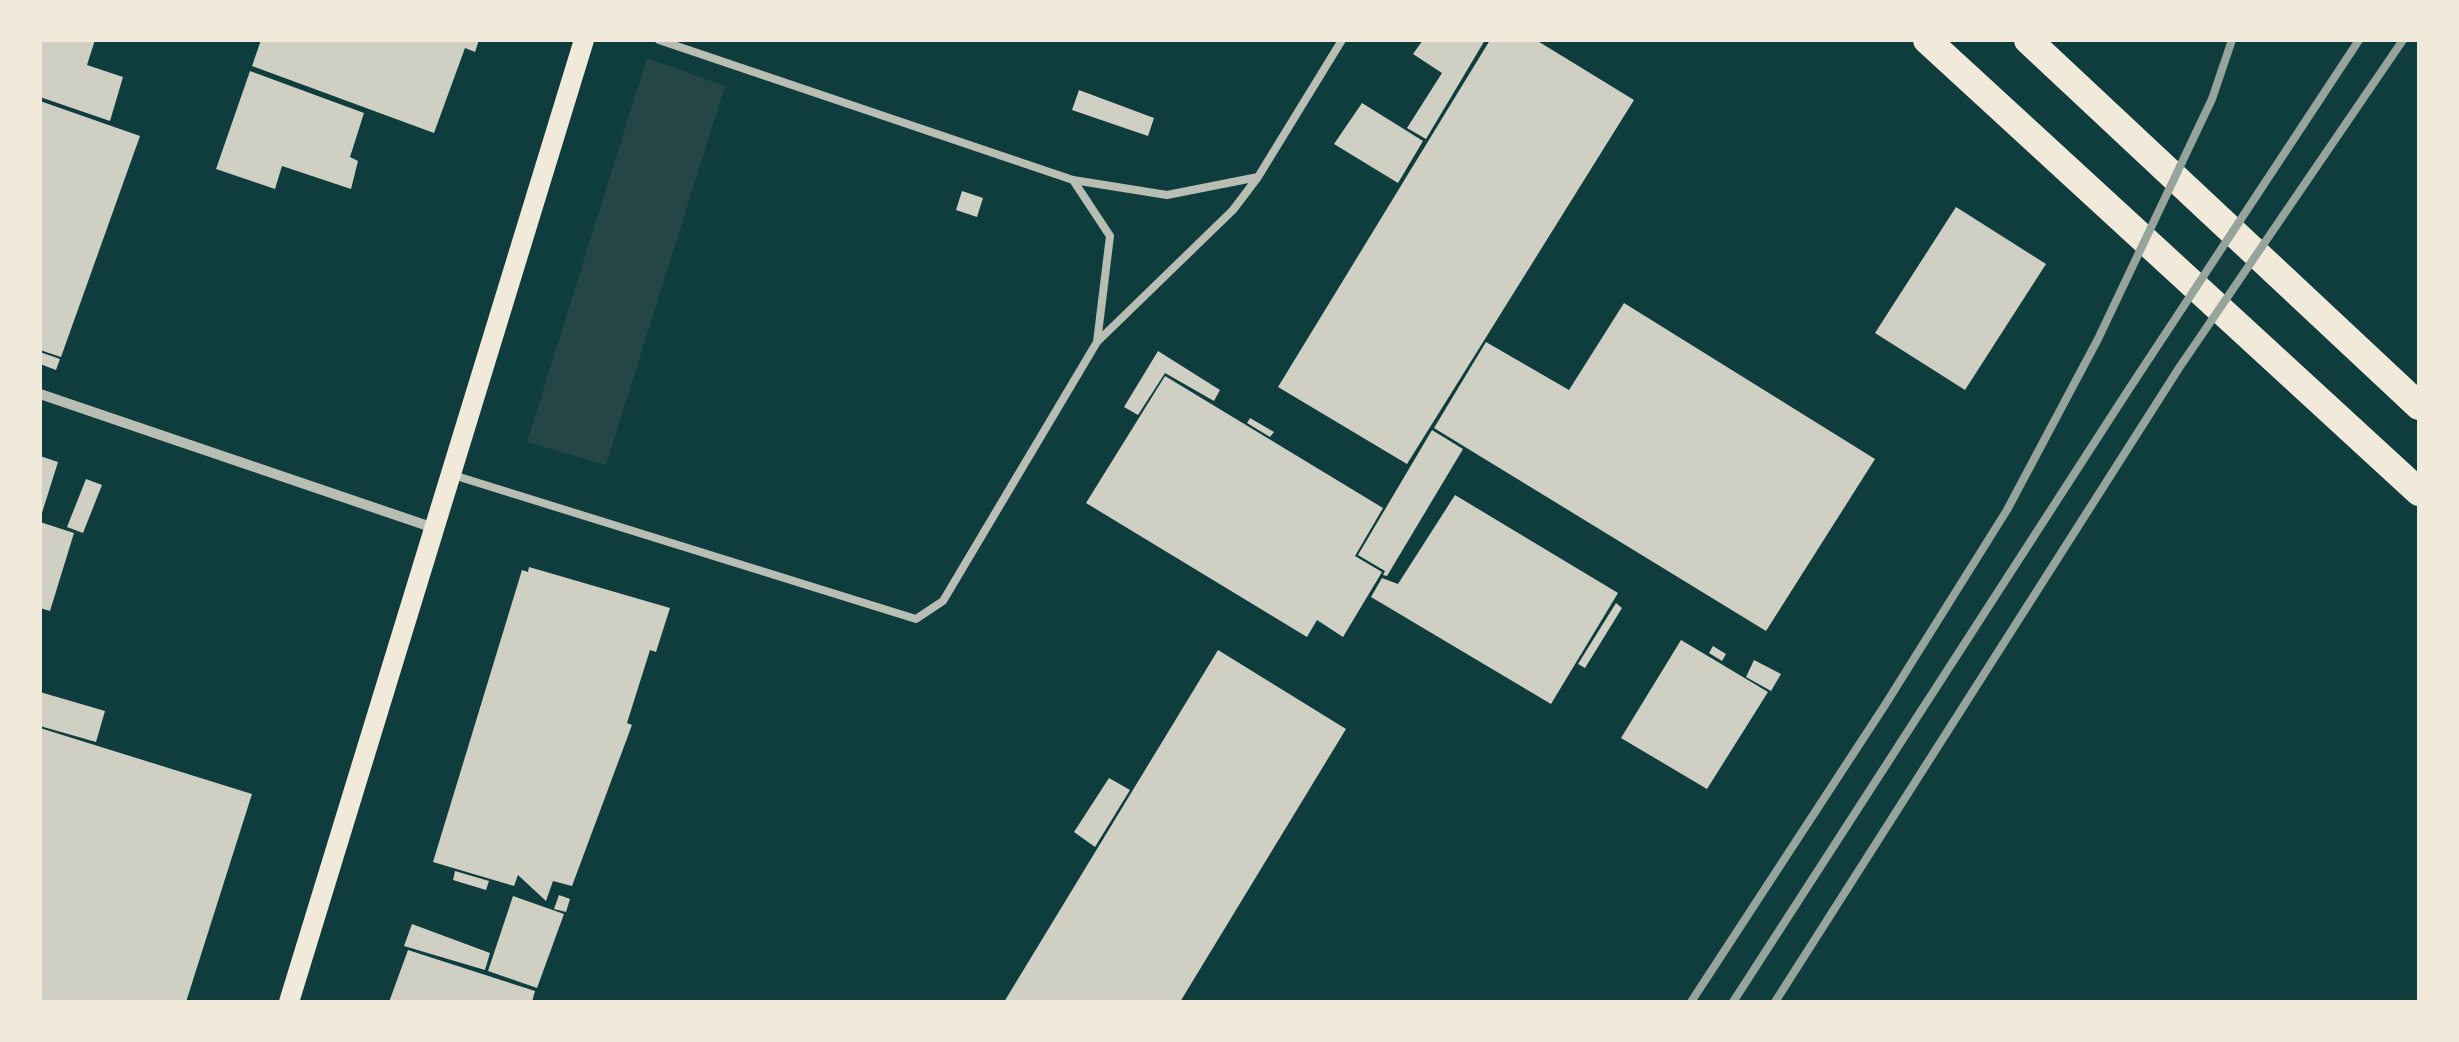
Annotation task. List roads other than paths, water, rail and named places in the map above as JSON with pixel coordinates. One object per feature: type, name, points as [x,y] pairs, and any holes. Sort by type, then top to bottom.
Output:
[{"type":"highway","points":[[1927,40],[2419,492]]},
{"type":"highway","points":[[2028,40],[2419,406]]},
{"type":"main road","points":[[289,1002],[584,40]]},
{"type":"street","points":[[40,394],[434,528]]},
{"type":"lane","points":[[658,40],[1073,180],[1167,195],[1258,176]]},
{"type":"lane","points":[[450,475],[916,619],[943,601],[1097,342],[1233,210],[1342,40]]},
{"type":"lane","points":[[1073,180],[1110,236],[1097,342]]},
{"type":"railway","points":[[1691,1002],[2007,510],[2098,339],[2212,99],[2232,40]]},
{"type":"railway","points":[[1733,1002],[2359,40]]},
{"type":"railway","points":[[1775,1002],[2179,368],[2403,40]]}]
